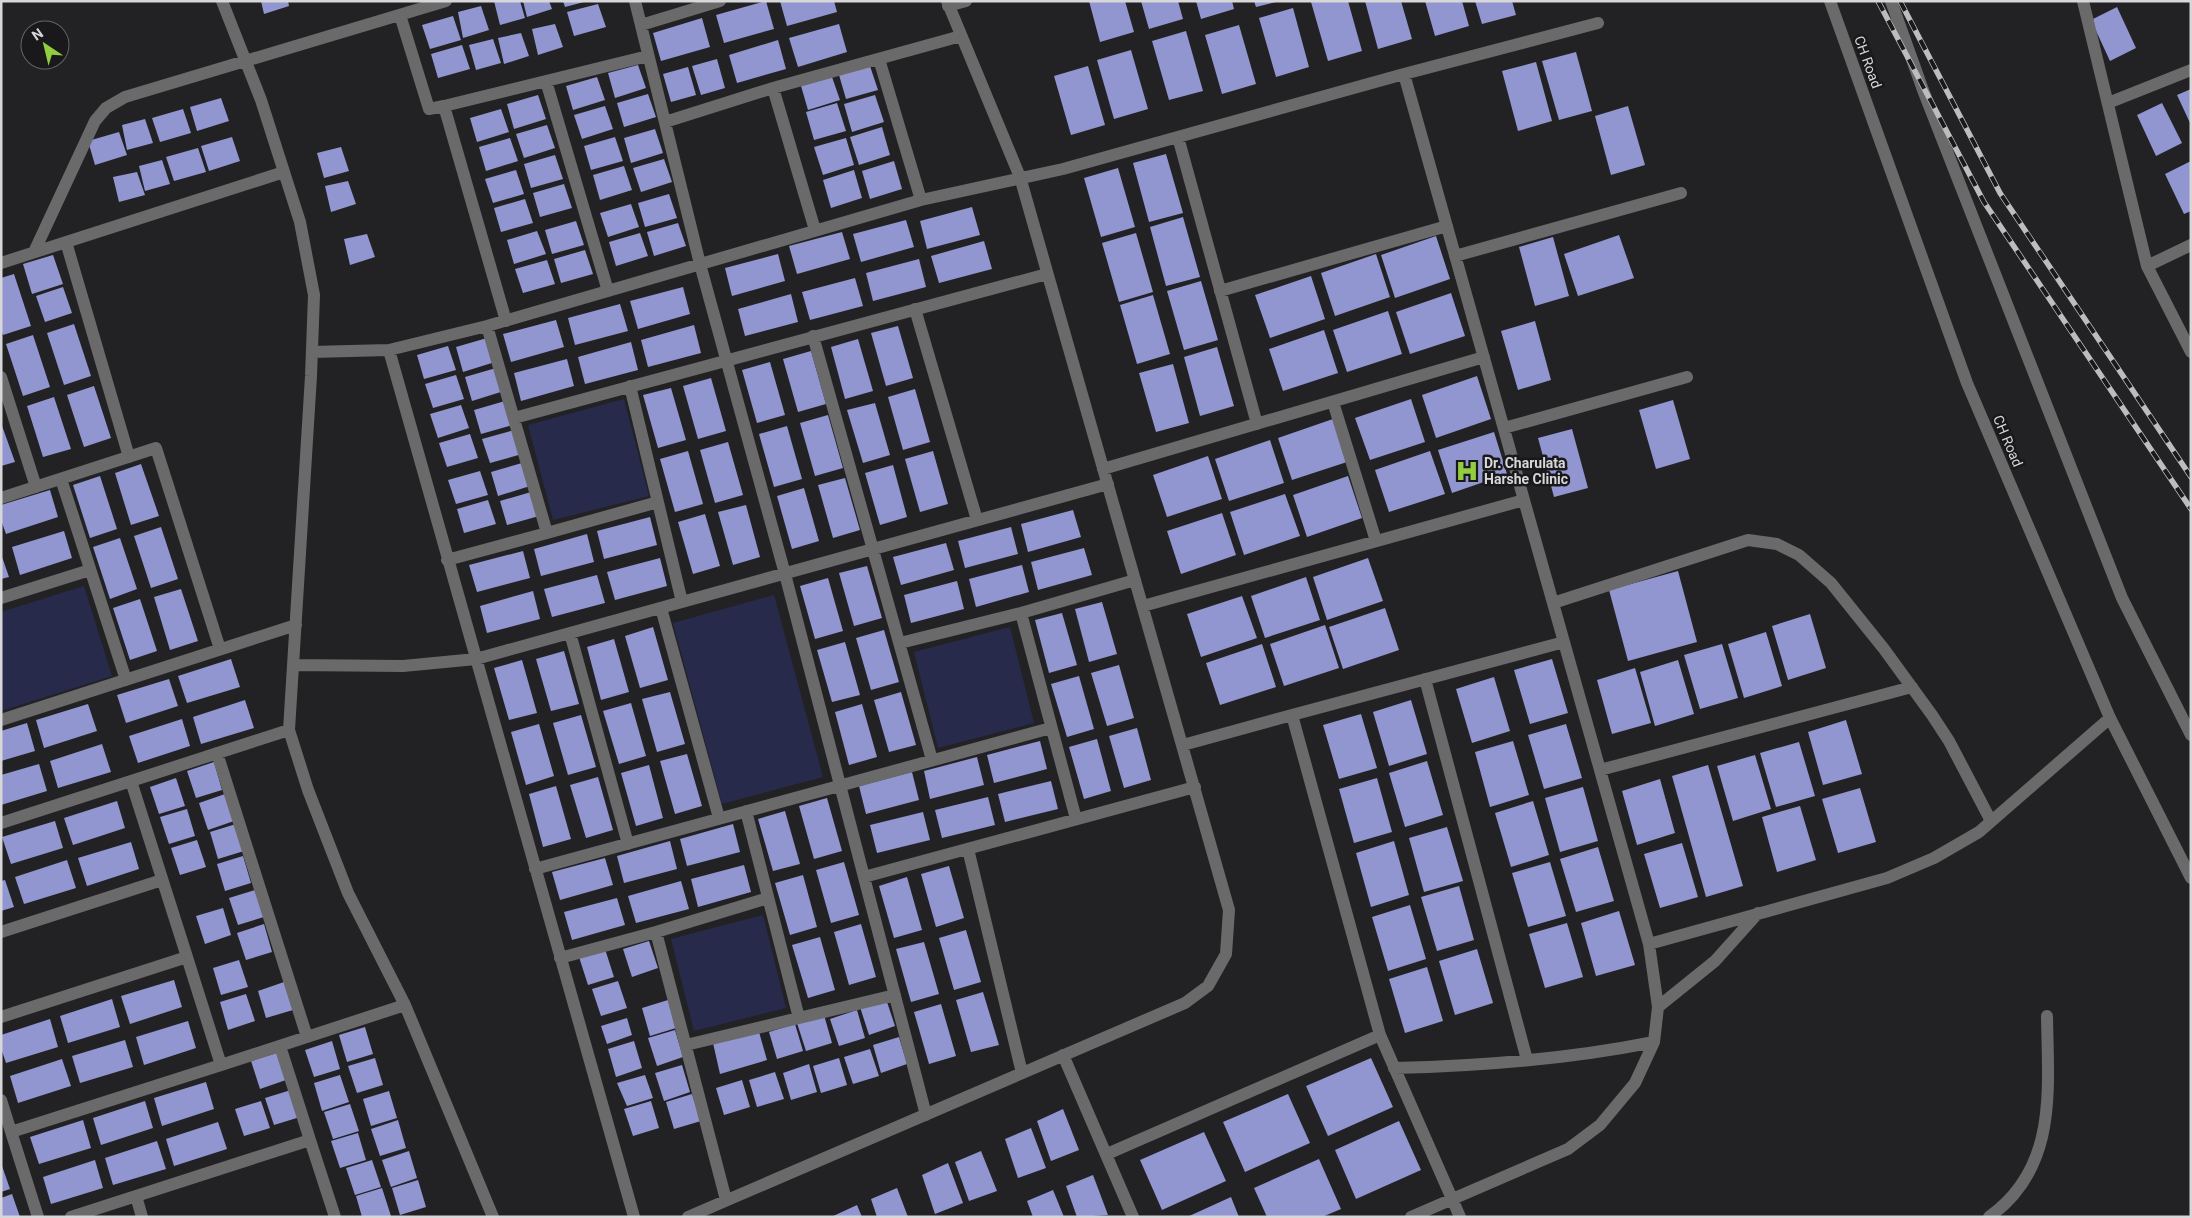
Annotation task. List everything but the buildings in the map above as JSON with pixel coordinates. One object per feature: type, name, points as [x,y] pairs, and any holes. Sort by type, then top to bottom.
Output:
[{"type":"street","points":[[222,1],[261,100],[300,222],[314,295],[289,730],[308,790],[348,893],[405,1005],[493,1217]]},
{"type":"street","points":[[34,252],[95,121],[106,108],[125,97],[446,1]]},
{"type":"street","points":[[635,1],[700,264],[785,574],[926,1114]]},
{"type":"street","points":[[641,25],[720,1]]},
{"type":"street","points":[[696,1215],[726,1200],[1185,1003],[1208,986],[1226,954],[1229,910],[1020,177],[948,4],[966,1]]},
{"type":"street","name":"CH Road","points":[[1830,1],[1967,383],[2110,718],[2191,878]]},
{"type":"street","points":[[1891,1],[2122,598],[2191,735]]},
{"type":"street","points":[[2083,1],[2147,266],[2191,352]]},
{"type":"street","points":[[400,15],[429,109],[648,56]]},
{"type":"street","points":[[312,352],[389,350],[487,326],[921,200],[1063,169],[1598,22]]},
{"type":"street","points":[[665,122],[773,88],[961,36]]},
{"type":"street","points":[[878,59],[921,200]]},
{"type":"street","points":[[2108,103],[2191,70]]},
{"type":"street","points":[[1404,74],[1649,944],[1658,1007],[1654,1042],[1635,1083],[1600,1125],[1568,1148],[1411,1217]]},
{"type":"street","points":[[546,81],[608,291]]},
{"type":"street","points":[[773,88],[816,230]]},
{"type":"street","points":[[444,106],[506,321]]},
{"type":"street","points":[[1178,137],[1257,424]]},
{"type":"street","points":[[1,263],[284,172]]},
{"type":"street","points":[[1455,256],[1681,193]]},
{"type":"street","points":[[1220,291],[1447,226]]},
{"type":"street","points":[[66,242],[129,457]]},
{"type":"street","points":[[2147,266],[2191,245]]},
{"type":"street","points":[[514,418],[726,359],[1048,274]]},
{"type":"street","points":[[915,310],[977,520]]},
{"type":"street","points":[[487,326],[547,533]]},
{"type":"street","points":[[813,336],[932,760]]},
{"type":"street","points":[[389,350],[634,1217]]},
{"type":"street","points":[[1104,469],[1484,357]]},
{"type":"street","points":[[1,377],[36,487]]},
{"type":"street","points":[[1504,428],[1687,377]]},
{"type":"street","points":[[630,386],[682,602]]},
{"type":"street","points":[[1332,402],[1376,542]]},
{"type":"street","points":[[1,498],[156,448],[220,649]]},
{"type":"street","points":[[62,479],[126,680]]},
{"type":"street","points":[[293,666],[403,666],[476,659],[1108,484]]},
{"type":"street","points":[[1143,606],[1524,500]]},
{"type":"street","points":[[447,560],[658,502]]},
{"type":"street","points":[[1553,603],[1748,540],[1777,544],[1799,556],[1831,583],[1912,687],[1949,741],[1991,821]]},
{"type":"street","points":[[1,598],[90,570]]},
{"type":"street","points":[[900,643],[1021,613],[1136,580]]},
{"type":"street","points":[[661,608],[719,818]]},
{"type":"street","points":[[1021,613],[1076,819]]},
{"type":"street","points":[[1,720],[296,625]]},
{"type":"street","points":[[570,633],[628,844]]},
{"type":"street","points":[[1183,745],[1564,642]]},
{"type":"street","points":[[1425,679],[1527,1060]]},
{"type":"street","points":[[1600,770],[1912,687]]},
{"type":"street","points":[[1292,715],[1380,1035],[1460,1217]]},
{"type":"street","points":[[1649,944],[1894,874],[1934,858],[1979,832],[2110,718]]},
{"type":"street","points":[[535,869],[1051,728]]},
{"type":"street","points":[[1,823],[289,730]]},
{"type":"street","points":[[217,753],[307,1037]]},
{"type":"street","points":[[131,781],[221,1065]]},
{"type":"street","points":[[864,877],[1195,787]]},
{"type":"street","points":[[746,811],[798,1018]]},
{"type":"street","points":[[968,849],[1022,1074]]},
{"type":"street","points":[[1,932],[162,880]]},
{"type":"street","points":[[560,958],[656,932],[768,898]]},
{"type":"street","points":[[1658,1007],[1716,961],[1758,913]]},
{"type":"street","points":[[656,932],[726,1200]]},
{"type":"street","points":[[1,1017],[187,957]]},
{"type":"street","points":[[686,1046],[895,995]]},
{"type":"street","points":[[11,1132],[405,1005]]},
{"type":"street","points":[[1989,1217],[1998,1210],[2025,1179],[2043,1140],[2048,1105],[2047,1016]]},
{"type":"street","points":[[1106,1154],[1380,1035]]},
{"type":"street","points":[[1394,1068],[1451,1067],[1597,1053],[1654,1042]]},
{"type":"street","points":[[280,1046],[335,1217]]},
{"type":"street","points":[[1063,1055],[1133,1217]]},
{"type":"street","points":[[1,1100],[38,1217]]},
{"type":"street","points":[[71,1217],[310,1140]]},
{"type":"street","points":[[136,1196],[142,1217]]},
{"type":"shaded area","points":[[624,399],[649,496],[553,520],[528,425]]},
{"type":"shaded area","points":[[84,586],[112,676],[1,711],[1,612]]},
{"type":"shaded area","points":[[774,595],[823,777],[722,804],[673,623]]},
{"type":"shaded area","points":[[1010,627],[1034,723],[938,748],[914,652]]},
{"type":"shaded area","points":[[763,915],[786,1008],[694,1031],[671,939]]},
{"type":"railway","points":[[1878,1],[1984,202],[2191,509]]},
{"type":"railway","points":[[1900,1],[2000,193],[2191,477]]},
{"type":"place","name":"Dr. Charulata Harshe Clinic","points":[[1467,471]]}]
